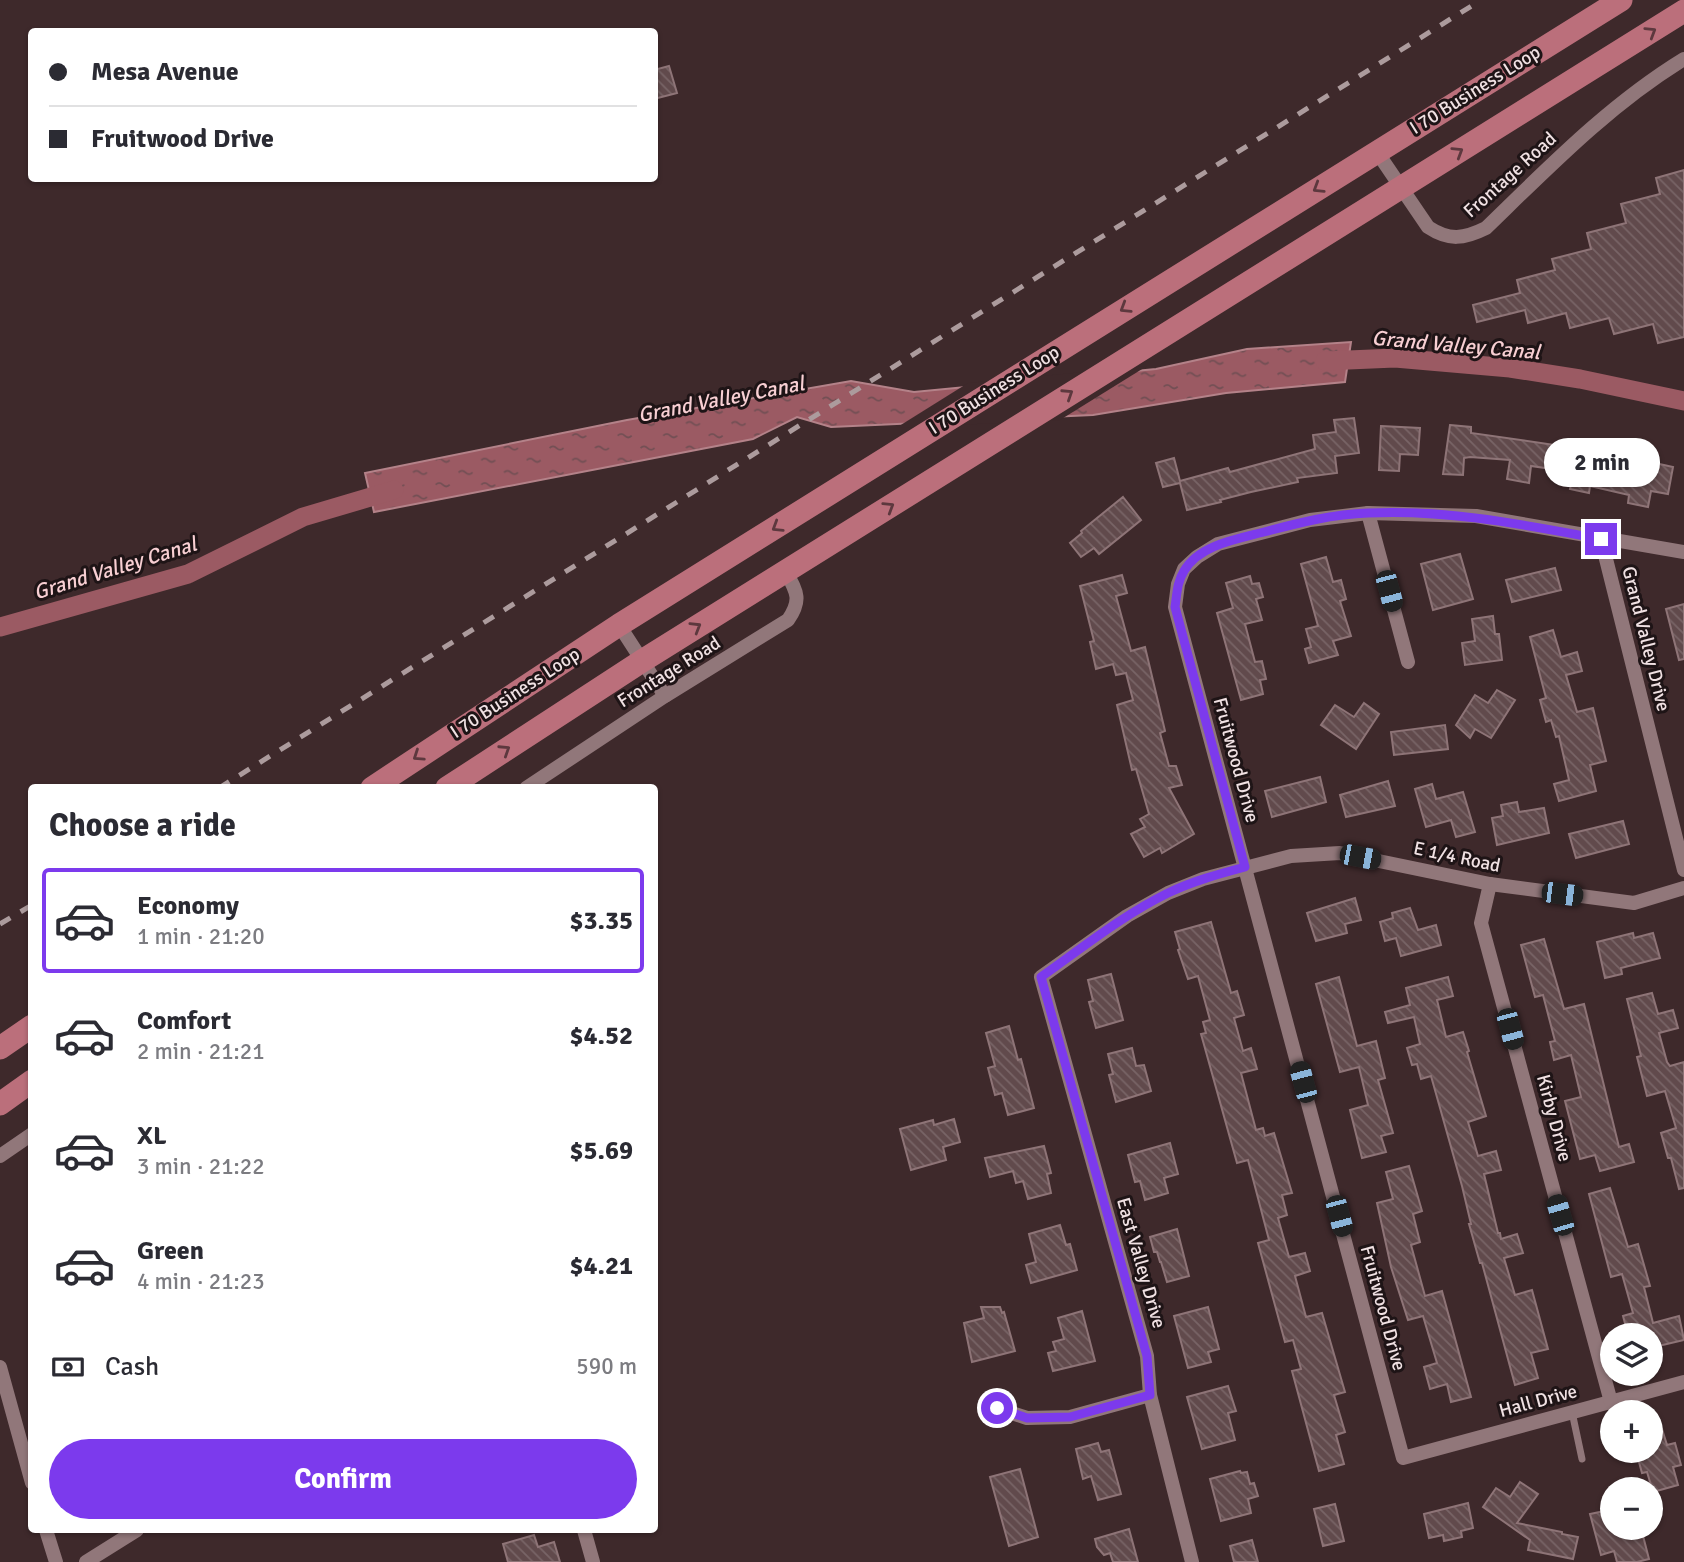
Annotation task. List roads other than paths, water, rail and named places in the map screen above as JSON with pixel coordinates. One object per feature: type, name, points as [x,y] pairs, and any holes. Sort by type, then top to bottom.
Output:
[{"type":"main road","name":"I 70 Business Loop","points":[[378,784],[619,625],[917,437],[1621,0]]},
{"type":"main road","points":[[453,784],[642,661],[1116,363],[1684,11]]},
{"type":"main road","points":[[0,1048],[28,1029]]},
{"type":"main road","points":[[0,1104],[28,1084]]},
{"type":"street","name":"Frontage Road","points":[[1377,152],[1428,227],[1440,235],[1452,238],[1470,236],[1486,228],[1582,135],[1624,100],[1684,59]]},
{"type":"street","points":[[1368,513],[1408,662]]},
{"type":"street","name":"Fruitwood Drive","points":[[1403,1458],[1175,607],[1178,584],[1184,569],[1218,544],[1310,520],[1368,513],[1476,516],[1684,552]]},
{"type":"street","name":"Grand Valley Drive","points":[[1601,539],[1684,870]]},
{"type":"street","name":"Frontage Road","points":[[532,784],[665,696],[788,620],[797,601],[786,572]]},
{"type":"street","points":[[619,625],[665,696]]},
{"type":"street","name":"E 1/4 Road","points":[[1041,977],[1128,916],[1168,893],[1203,878],[1291,856],[1340,853],[1490,884],[1634,903],[1684,888]]},
{"type":"street","name":"Kirby Drive","points":[[1490,884],[1481,923],[1610,1400]]},
{"type":"street","name":"East Valley Drive","points":[[1041,977],[1147,1356],[1150,1395],[1192,1562]]},
{"type":"street","points":[[0,1156],[28,1137]]},
{"type":"street","points":[[0,1367],[28,1468]]},
{"type":"street","name":"Hall Drive","points":[[1618,1400],[1684,1382]]},
{"type":"street","points":[[997,1408],[1027,1418],[1070,1417],[1150,1395]]},
{"type":"street","name":"Hall Drive","points":[[1403,1458],[1600,1405]]},
{"type":"street","points":[[47,1533],[56,1562]]},
{"type":"street","points":[[86,1562],[132,1533]]},
{"type":"street","points":[[585,1533],[593,1562]]},
{"type":"lane","points":[[1572,1411],[1582,1459]]},
{"type":"water","points":[[1351,342],[1345,382],[1226,393],[1093,415],[831,427],[797,417],[753,439],[374,512],[365,473],[627,420],[851,381],[914,392],[1156,369],[1247,349]]},
{"type":"waterway","name":"Grand Valley Canal","points":[[1325,361],[1395,358],[1510,368],[1580,379],[1684,401]]},
{"type":"waterway","name":"Grand Valley Canal","points":[[0,627],[188,574],[303,517],[394,490]]},
{"type":"railway","points":[[225,784],[1481,0]]},
{"type":"railway","points":[[0,924],[28,907]]}]
